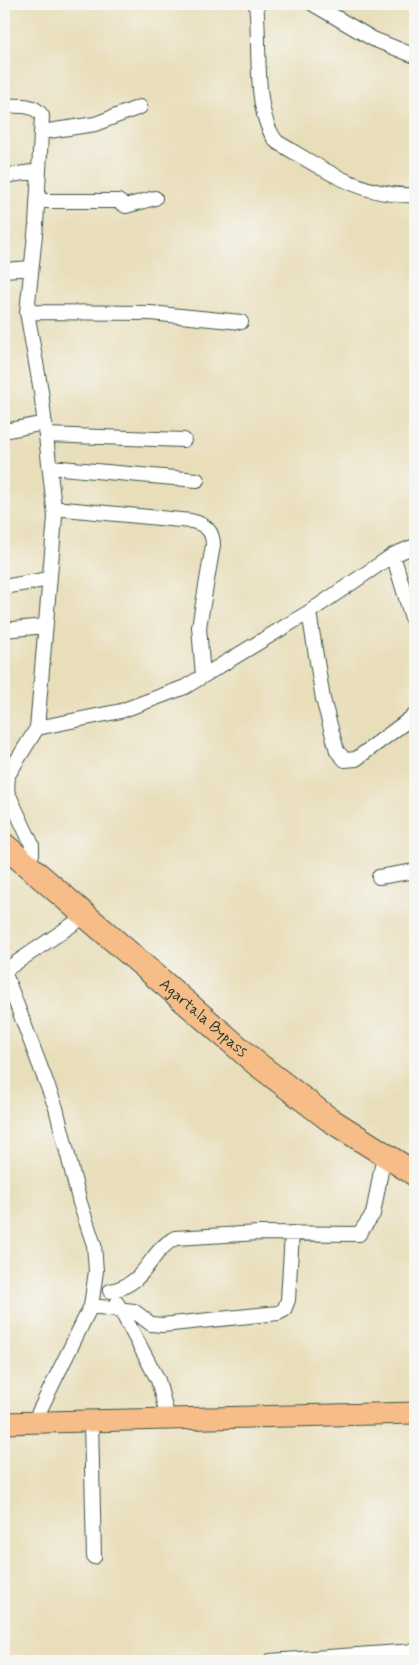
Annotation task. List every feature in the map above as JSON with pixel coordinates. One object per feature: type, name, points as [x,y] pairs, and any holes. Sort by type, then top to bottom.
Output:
[{"type":"highway","name":"Agartala Bypass","points":[[4,845],[27,867],[256,1063],[329,1118],[415,1174]]},
{"type":"main road","points":[[4,1422],[415,1413]]},
{"type":"street","points":[[256,4],[262,106],[270,133],[277,142],[341,180],[374,192],[415,195]]},
{"type":"street","points":[[313,4],[373,39],[415,56]]},
{"type":"street","points":[[4,106],[36,109],[42,116],[37,201],[27,312],[46,429],[56,517],[37,728],[8,775],[7,791],[32,845],[32,854],[27,867]]},
{"type":"street","points":[[42,132],[95,124],[140,107]]},
{"type":"street","points":[[4,176],[39,172]]},
{"type":"street","points":[[37,201],[118,201],[126,206],[155,198]]},
{"type":"street","points":[[4,270],[31,268]]},
{"type":"street","points":[[27,312],[150,313],[241,322]]},
{"type":"street","points":[[4,431],[46,429],[184,440]]},
{"type":"street","points":[[50,467],[197,480]]},
{"type":"street","points":[[54,508],[191,521],[202,524],[208,529],[213,536],[213,545],[199,627],[203,676]]},
{"type":"street","points":[[37,728],[121,711],[185,687],[308,612],[393,555],[415,546]]},
{"type":"street","points":[[393,555],[415,628]]},
{"type":"street","points":[[4,587],[50,579]]},
{"type":"street","points":[[308,612],[322,698],[338,751],[342,758],[345,760],[356,759],[415,715]]},
{"type":"street","points":[[4,630],[45,626]]},
{"type":"street","points":[[379,877],[415,871]]},
{"type":"street","points":[[34,1422],[90,1306],[95,1278],[94,1244],[80,1203],[56,1108],[4,971],[85,916]]},
{"type":"street","points":[[110,1291],[125,1288],[142,1274],[167,1242],[175,1238],[292,1233],[359,1234],[373,1214],[384,1155]]},
{"type":"street","points":[[90,1306],[134,1311],[151,1324],[162,1325],[278,1313],[284,1310],[288,1300],[292,1233]]},
{"type":"street","points":[[95,1278],[110,1291],[158,1380],[168,1419]]},
{"type":"street","points":[[91,1420],[94,1557]]},
{"type":"street","points":[[277,1661],[415,1651]]}]
